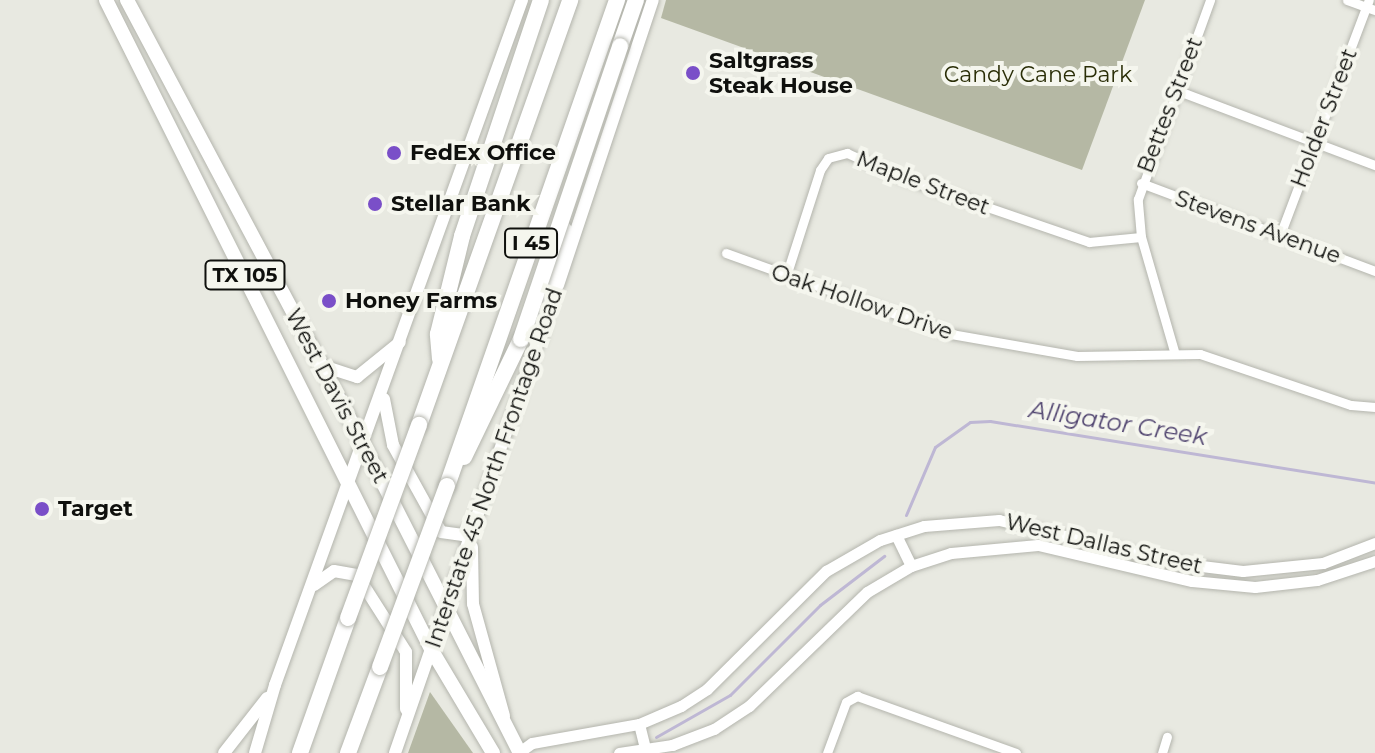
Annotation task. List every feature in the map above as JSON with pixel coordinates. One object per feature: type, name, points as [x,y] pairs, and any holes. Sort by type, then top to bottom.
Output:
[{"type":"highway","points":[[440,363],[438,334],[462,236],[541,0]]},
{"type":"highway","name":"I 45","points":[[300,753],[570,0]]},
{"type":"highway","points":[[539,337],[620,0]]},
{"type":"highway","name":"I 45","points":[[348,753],[447,486],[620,0]]},
{"type":"highway","points":[[447,486],[480,431],[521,339],[636,0]]},
{"type":"main road","name":"West Davis Street","points":[[106,0],[431,649],[493,753]]},
{"type":"main road","name":"West Davis Street","points":[[127,0],[365,445],[519,753]]},
{"type":"main road","points":[[255,753],[275,685],[365,445],[522,0]]},
{"type":"main road","name":"Interstate 45 North Frontage Road","points":[[395,753],[653,0]]},
{"type":"main road","points":[[323,366],[357,377],[373,369],[403,339]]},
{"type":"main road","points":[[384,392],[385,427],[441,532],[463,535],[477,521]]},
{"type":"main road","points":[[472,535],[473,604],[505,723]]},
{"type":"main road","points":[[313,586],[334,571],[357,575],[406,652],[406,721]]},
{"type":"main road","points":[[224,753],[275,685]]},
{"type":"street","name":"Bettes Street","points":[[1174,351],[1141,237],[1141,183],[1210,0]]},
{"type":"street","points":[[1347,0],[1370,6]]},
{"type":"street","name":"Holder Street","points":[[1280,235],[1370,6]]},
{"type":"street","points":[[1176,90],[1375,165]]},
{"type":"street","name":"Maple Street","points":[[786,276],[820,170],[828,158],[847,153],[900,177],[1089,242],[1141,237]]},
{"type":"street","name":"Stevens Avenue","points":[[1141,183],[1375,271]]},
{"type":"street","name":"Oak Hollow Drive","points":[[726,253],[951,334],[1077,356],[1174,351],[1234,362],[1351,405],[1375,407]]},
{"type":"street","name":"West Dallas Street","points":[[519,753],[532,743],[639,724],[707,689],[826,571],[896,535],[973,518],[1022,523],[1154,557],[1243,571],[1323,563],[1375,543]]},
{"type":"street","points":[[1022,523],[1022,545]]},
{"type":"street","points":[[896,535],[911,566]]},
{"type":"street","name":"West Dallas Street","points":[[619,753],[646,752],[695,737],[732,719],[851,604],[911,566],[962,551],[1022,545],[1150,572],[1243,587],[1317,580],[1375,561]]},
{"type":"street","points":[[1150,572],[1154,557]]},
{"type":"street","points":[[1273,586],[1280,578],[1311,572],[1323,563]]},
{"type":"street","points":[[1243,571],[1243,587]]},
{"type":"street","points":[[827,753],[852,698],[863,697],[1016,753]]},
{"type":"street","points":[[639,724],[646,752]]},
{"type":"street","points":[[1162,753],[1167,737]]},
{"type":"green space","name":"Candy Cane Park","points":[[666,0],[1145,0],[1082,170],[661,18]]},
{"type":"green space","points":[[430,692],[473,753],[408,753]]},
{"type":"waterway","name":"Alligator Creek","points":[[906,515],[935,447],[970,422],[990,421],[1375,483]]},
{"type":"waterway","name":"Alligator Creek","points":[[656,737],[730,695],[820,605],[884,556]]},
{"type":"place","name":"Saltgrass Steak House","points":[[693,73]]},
{"type":"place","name":"FedEx Office","points":[[394,153]]},
{"type":"place","name":"Stellar Bank","points":[[375,204]]},
{"type":"place","name":"Honey Farms","points":[[329,301]]},
{"type":"place","name":"Target","points":[[42,509]]}]
